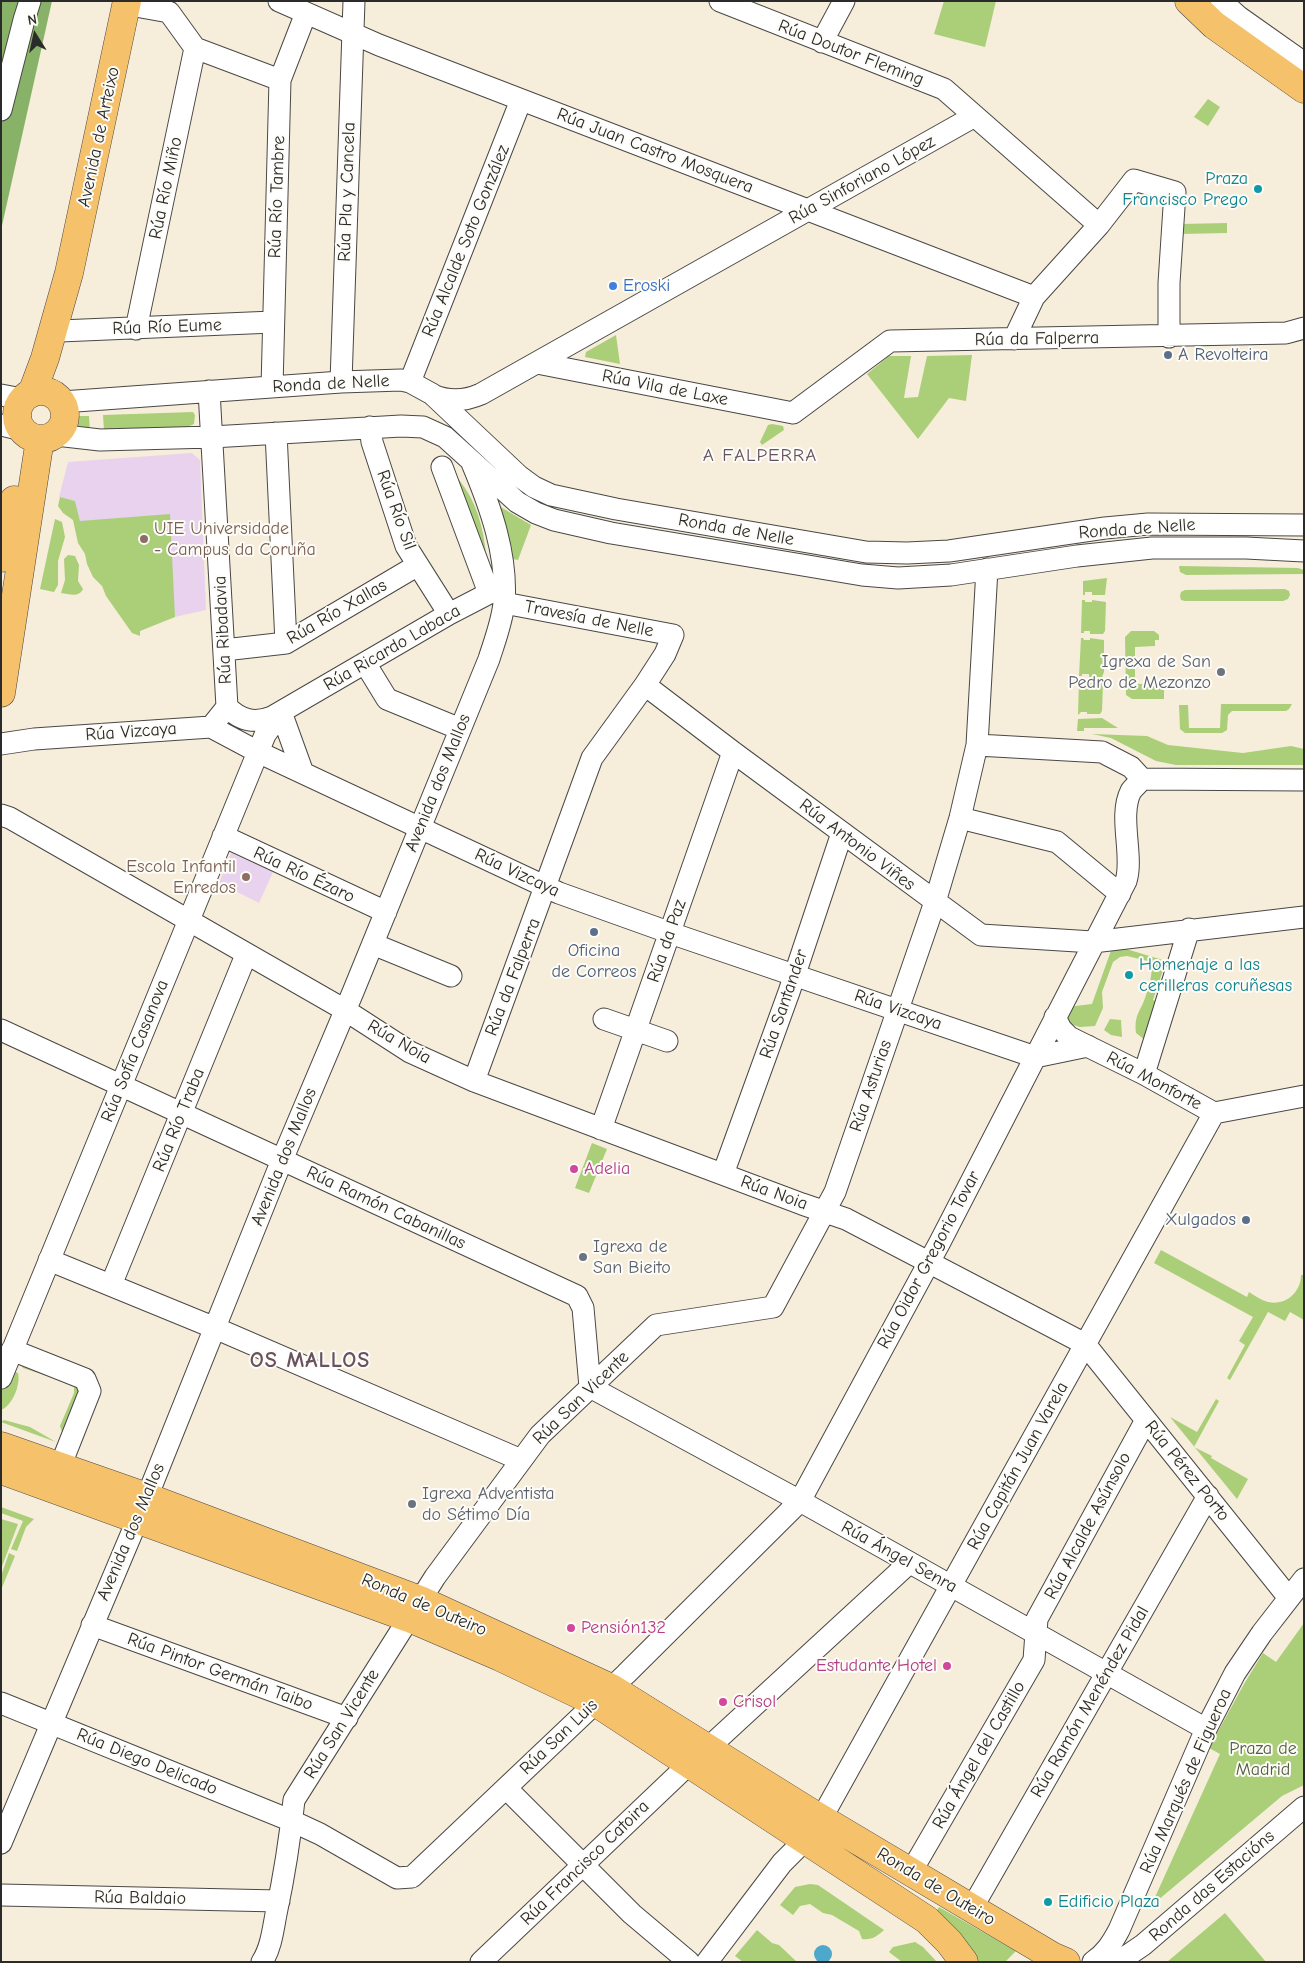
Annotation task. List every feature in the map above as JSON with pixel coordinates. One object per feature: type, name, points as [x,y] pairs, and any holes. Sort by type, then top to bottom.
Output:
[{"type":"main road","points":[[1189,1],[1214,25],[1304,89]]},
{"type":"main road","name":"Avenida de Arteixo","points":[[34,397],[69,273],[134,4]]},
{"type":"main road","name":"Avenida de Arteixo","points":[[34,397],[60,331],[69,273]]},
{"type":"main road","points":[[34,397],[66,416],[61,430],[30,433],[18,423],[18,406],[34,397]]},
{"type":"main road","points":[[1,558],[7,506],[30,433]]},
{"type":"main road","points":[[1,693],[30,433]]},
{"type":"main road","name":"Ronda de Outeiro","points":[[1,1446],[60,1467],[142,1509]]},
{"type":"main road","name":"Ronda de Outeiro","points":[[1,1470],[142,1509],[414,1609],[603,1695],[698,1756],[804,1840],[926,1920],[938,1929],[964,1962]]},
{"type":"main road","name":"Ronda de Outeiro","points":[[698,1756],[821,1818],[1059,1959]]},
{"type":"main road","name":"Ronda de Outeiro","points":[[1021,1962],[1038,1956],[1059,1959]]},
{"type":"street","points":[[1,110],[30,1]]},
{"type":"street","name":"Rúa Juan Castro Mosquera","points":[[279,1],[378,45],[1034,297]]},
{"type":"street","name":"Rúa Pla y Cancela","points":[[341,382],[354,1]]},
{"type":"street","name":"Rúa Doutor Fleming","points":[[720,1],[944,89],[974,117]]},
{"type":"street","points":[[822,42],[844,1]]},
{"type":"street","points":[[1222,1],[1239,17],[1304,63]]},
{"type":"street","points":[[134,4],[169,12],[194,48],[280,80]]},
{"type":"street","name":"Rúa Río Tambre","points":[[272,387],[280,80],[306,13]]},
{"type":"street","name":"Rúa Río Miño","points":[[136,329],[194,48]]},
{"type":"street","name":"Rúa Alcalde Soto González","points":[[420,387],[521,100]]},
{"type":"street","points":[[974,117],[1099,225]]},
{"type":"street","name":"Rúa Sinforiano López","points":[[420,387],[439,397],[459,400],[470,399],[481,394],[974,117]]},
{"type":"street","points":[[1014,339],[1034,297],[1099,225],[1134,180],[1175,192],[1169,283],[1169,337]]},
{"type":"street","name":"Rúa Río Eume","points":[[60,331],[273,322]]},
{"type":"street","name":"Rúa da Falperra","points":[[794,412],[890,342],[1169,337],[1286,333],[1304,328]]},
{"type":"street","name":"Rúa Vila de Laxe","points":[[537,363],[794,412]]},
{"type":"street","name":"Ronda de Nelle","points":[[34,397],[209,392],[381,379],[420,387],[534,487],[551,494],[625,511],[866,552],[949,551],[1105,528],[1148,524],[1304,524]]},
{"type":"street","points":[[401,426],[416,421],[423,413],[420,387]]},
{"type":"street","points":[[209,392],[212,437]]},
{"type":"street","points":[[476,436],[470,422],[470,414],[473,402],[481,394]]},
{"type":"street","name":"Ronda de Nelle","points":[[30,433],[100,440],[212,437],[416,426],[431,429],[445,437],[517,502],[536,513],[554,520],[601,531],[862,576],[927,577],[1077,556],[1152,548],[1246,548],[1304,551]]},
{"type":"street","name":"Rúa Río Sil","points":[[370,428],[372,442],[406,546],[449,614]]},
{"type":"street","points":[[276,434],[286,643]]},
{"type":"street","name":"Rúa Ribadavia","points":[[211,727],[227,706],[212,437]]},
{"type":"street","name":"Avenida dos Mallos","points":[[1,1843],[142,1509],[282,1160],[373,944],[489,658],[500,626],[499,594],[502,566],[493,520],[472,463]]},
{"type":"street","points":[[442,467],[499,594]]},
{"type":"street","name":"Rúa Río Xallas","points":[[224,650],[286,643],[418,565]]},
{"type":"street","name":"Rúa Asturias","points":[[823,1211],[835,1192],[935,902],[960,818],[977,745],[987,569]]},
{"type":"street","name":"Rúa Ricardo Labaca","points":[[227,706],[237,716],[247,720],[263,721],[449,614],[499,594]]},
{"type":"street","name":"Travesía de Nelle","points":[[499,594],[673,635]]},
{"type":"street","name":"Rúa da Falperra","points":[[474,1081],[592,758],[645,685],[665,654],[673,635]]},
{"type":"street","points":[[365,663],[388,699],[460,729]]},
{"type":"street","name":"Rúa Antonio Viñes","points":[[645,685],[842,834],[981,935],[1093,942],[1189,929],[1304,917]]},
{"type":"street","points":[[281,712],[303,773]]},
{"type":"street","name":"Rúa Ricardo Labaca","points":[[258,752],[265,735],[281,712]]},
{"type":"street","name":"Rúa Vizcaya","points":[[1,744],[34,739],[211,727],[258,752],[546,888],[670,933],[796,974],[1035,1057]]},
{"type":"street","points":[[977,745],[1102,752],[1131,767],[1142,779],[1304,780]]},
{"type":"street","name":"Rúa Sofía Casanova","points":[[1,1378],[258,752]]},
{"type":"street","name":"Rúa da Paz","points":[[601,1129],[733,752]]},
{"type":"street","name":"Rúa Oidor Gregorio Tovar","points":[[800,1501],[929,1261],[1093,942],[1120,894],[1126,881],[1128,870],[1126,814],[1131,791],[1142,779]]},
{"type":"street","name":"Rúa Noia","points":[[1,815],[10,818],[246,955],[345,1010],[410,1052],[474,1081],[846,1219],[1085,1344]]},
{"type":"street","points":[[960,818],[1058,842],[1120,894]]},
{"type":"street","name":"Rúa Santander","points":[[723,1174],[796,974],[842,834]]},
{"type":"street","name":"Rúa Río Ézaro","points":[[223,836],[386,912]]},
{"type":"street","points":[[1144,1074],[1189,929]]},
{"type":"street","points":[[373,944],[451,976]]},
{"type":"street","name":"Rúa Río Traba","points":[[111,1285],[246,955]]},
{"type":"street","points":[[1055,1017],[1061,1029],[1069,1037],[1088,1046]]},
{"type":"street","points":[[604,1019],[667,1041]]},
{"type":"street","name":"Rúa Ramón Cabanillas","points":[[1,1030],[577,1296],[583,1308],[590,1387]]},
{"type":"street","name":"Rúa Monforte","points":[[1035,1057],[1088,1046],[1214,1112],[1304,1096]]},
{"type":"street","name":"Rúa Capitán Juan Varela","points":[[821,1818],[1214,1112]]},
{"type":"street","name":"Rúa San Vicente","points":[[262,1962],[270,1946],[279,1901],[290,1839],[294,1800],[434,1577],[520,1460],[540,1434],[656,1325],[773,1307],[823,1211]]},
{"type":"street","points":[[49,1260],[215,1328],[520,1460]]},
{"type":"street","name":"Rúa Pérez Porto","points":[[1085,1344],[1289,1598]]},
{"type":"street","points":[[12,1350],[85,1379],[88,1385],[90,1391],[60,1467]]},
{"type":"street","name":"Rúa Ángel Senra","points":[[590,1387],[800,1501],[1206,1729]]},
{"type":"street","name":"Rúa Alcalde Asúnsolo","points":[[1036,1634],[1037,1619],[1146,1420]]},
{"type":"street","name":"Rúa Ramón Menéndez Pidal","points":[[972,1908],[1208,1496]]},
{"type":"street","name":"Rúa San Luis","points":[[292,1821],[320,1834],[397,1878],[412,1877],[603,1695],[800,1501]]},
{"type":"street","name":"Rúa Francisco Catoira","points":[[482,1962],[698,1756],[909,1563]]},
{"type":"street","name":"Rúa Marqués de Figueroa","points":[[1093,1962],[1101,1957],[1110,1946],[1119,1930],[1206,1729],[1235,1673],[1262,1633],[1304,1579]]},
{"type":"street","name":"Rúa Pintor Germán Taibo","points":[[92,1625],[347,1718]]},
{"type":"street","name":"Rúa Ángel del Castillo","points":[[911,1872],[1034,1660],[1036,1634]]},
{"type":"street","name":"Rúa Diego Delicado","points":[[1,1703],[292,1821]]},
{"type":"street","points":[[506,1788],[632,1914],[689,1962]]},
{"type":"street","name":"Ronda das Estacións","points":[[1118,1962],[1143,1945],[1304,1807]]},
{"type":"street","points":[[707,1962],[782,1863],[804,1840],[821,1818]]},
{"type":"street","name":"Rúa Baldaio","points":[[1,1894],[279,1901]]},
{"type":"shaded area","name":"UIE Universidade - Campus da Coruña","points":[[192,453],[200,460],[206,610],[170,618],[140,631],[80,521],[75,501],[59,497],[68,462]]},
{"type":"shaded area","name":"Escola Infantil Enredos","points":[[231,853],[273,872],[259,903],[219,883]]},
{"type":"green space","points":[[1,1],[52,1],[1,230]]},
{"type":"green space","points":[[944,1],[996,1],[985,47],[934,34]]},
{"type":"green space","points":[[1208,99],[1220,107],[1208,126],[1194,117]]},
{"type":"green space","points":[[1227,223],[1227,233],[1181,234],[1181,224]]},
{"type":"green space","points":[[616,335],[620,364],[585,357],[586,352]]},
{"type":"green space","points":[[972,355],[966,401],[949,398],[918,439],[867,374],[889,356],[911,356],[904,398],[918,397],[927,356]]},
{"type":"green space","points":[[193,412],[195,415],[194,424],[187,427],[104,431],[103,415]]},
{"type":"green space","points":[[72,416],[89,416],[90,432],[72,432]]},
{"type":"green space","points":[[768,425],[783,426],[784,430],[762,445],[760,442]]},
{"type":"green space","points":[[445,463],[463,485],[478,515],[485,544],[487,564]]},
{"type":"green space","points":[[60,497],[75,501],[80,521],[170,514],[175,617],[140,631],[140,636],[132,633],[106,596],[102,586],[93,577],[85,554],[78,543],[73,520],[63,513],[58,506]]},
{"type":"green space","points":[[494,503],[531,525],[518,560],[508,558]]},
{"type":"green space","points":[[55,519],[62,522],[65,537],[58,561],[58,585],[54,592],[40,589]]},
{"type":"green space","points":[[68,555],[75,556],[79,565],[78,581],[83,589],[79,594],[61,593],[65,580],[64,559]]},
{"type":"green space","points":[[1179,566],[1298,568],[1304,570],[1304,574],[1186,575],[1180,572]]},
{"type":"green space","points":[[1107,578],[1105,595],[1092,595],[1092,592],[1085,592],[1085,595],[1083,595],[1083,581]]},
{"type":"green space","points":[[1285,589],[1289,591],[1290,595],[1288,599],[1283,601],[1185,601],[1181,600],[1180,596],[1181,592],[1185,590]]},
{"type":"green space","points":[[1082,600],[1085,600],[1085,602],[1092,602],[1092,600],[1106,602],[1105,631],[1103,634],[1090,634],[1090,631],[1081,633]]},
{"type":"green space","points":[[1131,631],[1154,631],[1159,635],[1159,640],[1155,640],[1155,646],[1135,647],[1135,684],[1164,684],[1164,699],[1132,699],[1126,695],[1125,637]]},
{"type":"green space","points":[[1081,638],[1084,640],[1090,640],[1090,638],[1104,640],[1104,672],[1102,677],[1089,677],[1089,674],[1079,676]]},
{"type":"green space","points":[[1079,681],[1082,681],[1082,684],[1100,682],[1103,684],[1102,711],[1100,714],[1081,712],[1078,715]]},
{"type":"green space","points":[[1221,704],[1292,704],[1286,711],[1232,711],[1228,715],[1227,730],[1222,733],[1185,733],[1180,729],[1179,705],[1188,705],[1189,728],[1220,728]]},
{"type":"green space","points":[[1102,718],[1118,728],[1084,728],[1084,731],[1077,731],[1078,719]]},
{"type":"green space","points":[[1092,734],[1147,736],[1168,745],[1243,753],[1291,746],[1304,749],[1304,765],[1176,765],[1156,761],[1111,738]]},
{"type":"green space","points":[[1113,945],[1166,961],[1153,1000],[1162,1004],[1145,1040],[1136,1033],[1136,1021],[1148,988],[1152,968],[1148,961],[1127,956],[1120,957],[1113,962],[1102,992],[1103,1008],[1095,1026],[1080,1027],[1067,1023],[1067,1007],[1092,1004]]},
{"type":"green space","points":[[1110,1019],[1121,1020],[1122,1037],[1111,1035],[1104,1030]]},
{"type":"green space","points":[[592,1143],[607,1149],[589,1193],[575,1188]]},
{"type":"green space","points":[[1161,1250],[1247,1297],[1249,1292],[1268,1302],[1275,1303],[1286,1300],[1295,1292],[1301,1275],[1304,1275],[1304,1320],[1290,1312],[1285,1321],[1268,1312],[1230,1380],[1227,1378],[1245,1345],[1239,1341],[1253,1317],[1154,1263]]},
{"type":"green space","points":[[20,1364],[85,1379],[73,1436],[62,1432],[60,1426],[74,1393],[74,1387],[65,1382],[23,1368]]},
{"type":"green space","points":[[5,1368],[18,1373],[19,1378],[12,1400],[1,1410],[1,1378]]},
{"type":"green space","points":[[1216,1399],[1219,1401],[1194,1447],[1170,1417],[1197,1432]]},
{"type":"green space","points":[[4,1420],[30,1427],[56,1442],[1,1422]]},
{"type":"green space","points":[[1195,1447],[1248,1479],[1237,1499]]},
{"type":"green space","points":[[1,1507],[34,1519],[26,1527],[17,1551],[11,1549],[23,1521],[1,1513]]},
{"type":"green space","points":[[1,1519],[18,1524],[1,1569]]},
{"type":"green space","points":[[9,1553],[15,1556],[1,1590],[1,1576]]},
{"type":"green space","name":"Praza de Madrid","points":[[1304,1623],[1304,1785],[1282,1796],[1151,1906],[1220,1754],[1209,1748],[1263,1653],[1276,1662]]},
{"type":"green space","points":[[810,1884],[818,1885],[884,1930],[874,1938],[862,1939],[859,1931],[832,1915],[823,1913],[810,1904],[800,1906],[793,1915],[780,1905],[795,1887]]},
{"type":"green space","points":[[939,1907],[1016,1951],[1005,1962],[978,1962],[936,1912]]},
{"type":"green space","points":[[1225,1913],[1266,1962],[1167,1962]]},
{"type":"green space","points":[[757,1930],[772,1943],[779,1945],[797,1962],[743,1962],[735,1956]]},
{"type":"green space","points":[[915,1942],[923,1947],[937,1962],[902,1962],[889,1952],[893,1947]]},
{"type":"water","points":[[819,1945],[827,1945],[832,1950],[830,1961],[819,1963],[814,1958],[814,1950]]},
{"type":"place","name":"Praza Francisco Prego","points":[[1258,189]]},
{"type":"place","name":"Eroski","points":[[613,286]]},
{"type":"place","name":"A Revolteira","points":[[1168,355]]},
{"type":"place","name":"UIE Universidade - Campus da Coruña","points":[[144,539]]},
{"type":"place","name":"Igrexa de San Pedro de Mezonzo","points":[[1221,672]]},
{"type":"place","name":"Escola Infantil Enredos","points":[[246,877]]},
{"type":"place","name":"Oficina de Correos","points":[[594,932]]},
{"type":"place","name":"Homenaje a las cerilleras coruñesas","points":[[1129,975]]},
{"type":"place","name":"Adelia","points":[[574,1169]]},
{"type":"place","name":"Xulgados","points":[[1246,1220]]},
{"type":"place","name":"Igrexa de San Bieito","points":[[583,1257]]},
{"type":"place","name":"Igrexa Adventista do Sétimo Día","points":[[412,1504]]},
{"type":"place","name":"Pensión132","points":[[571,1628]]},
{"type":"place","name":"Estudante Hotel","points":[[947,1666]]},
{"type":"place","name":"Crisol","points":[[723,1702]]},
{"type":"place","name":"Edificio Plaza","points":[[1048,1902]]},
{"type":"district","name":"A FALPERRA","points":[[760,456]]},
{"type":"district","name":"OS MALLOS","points":[[310,1361]]}]
